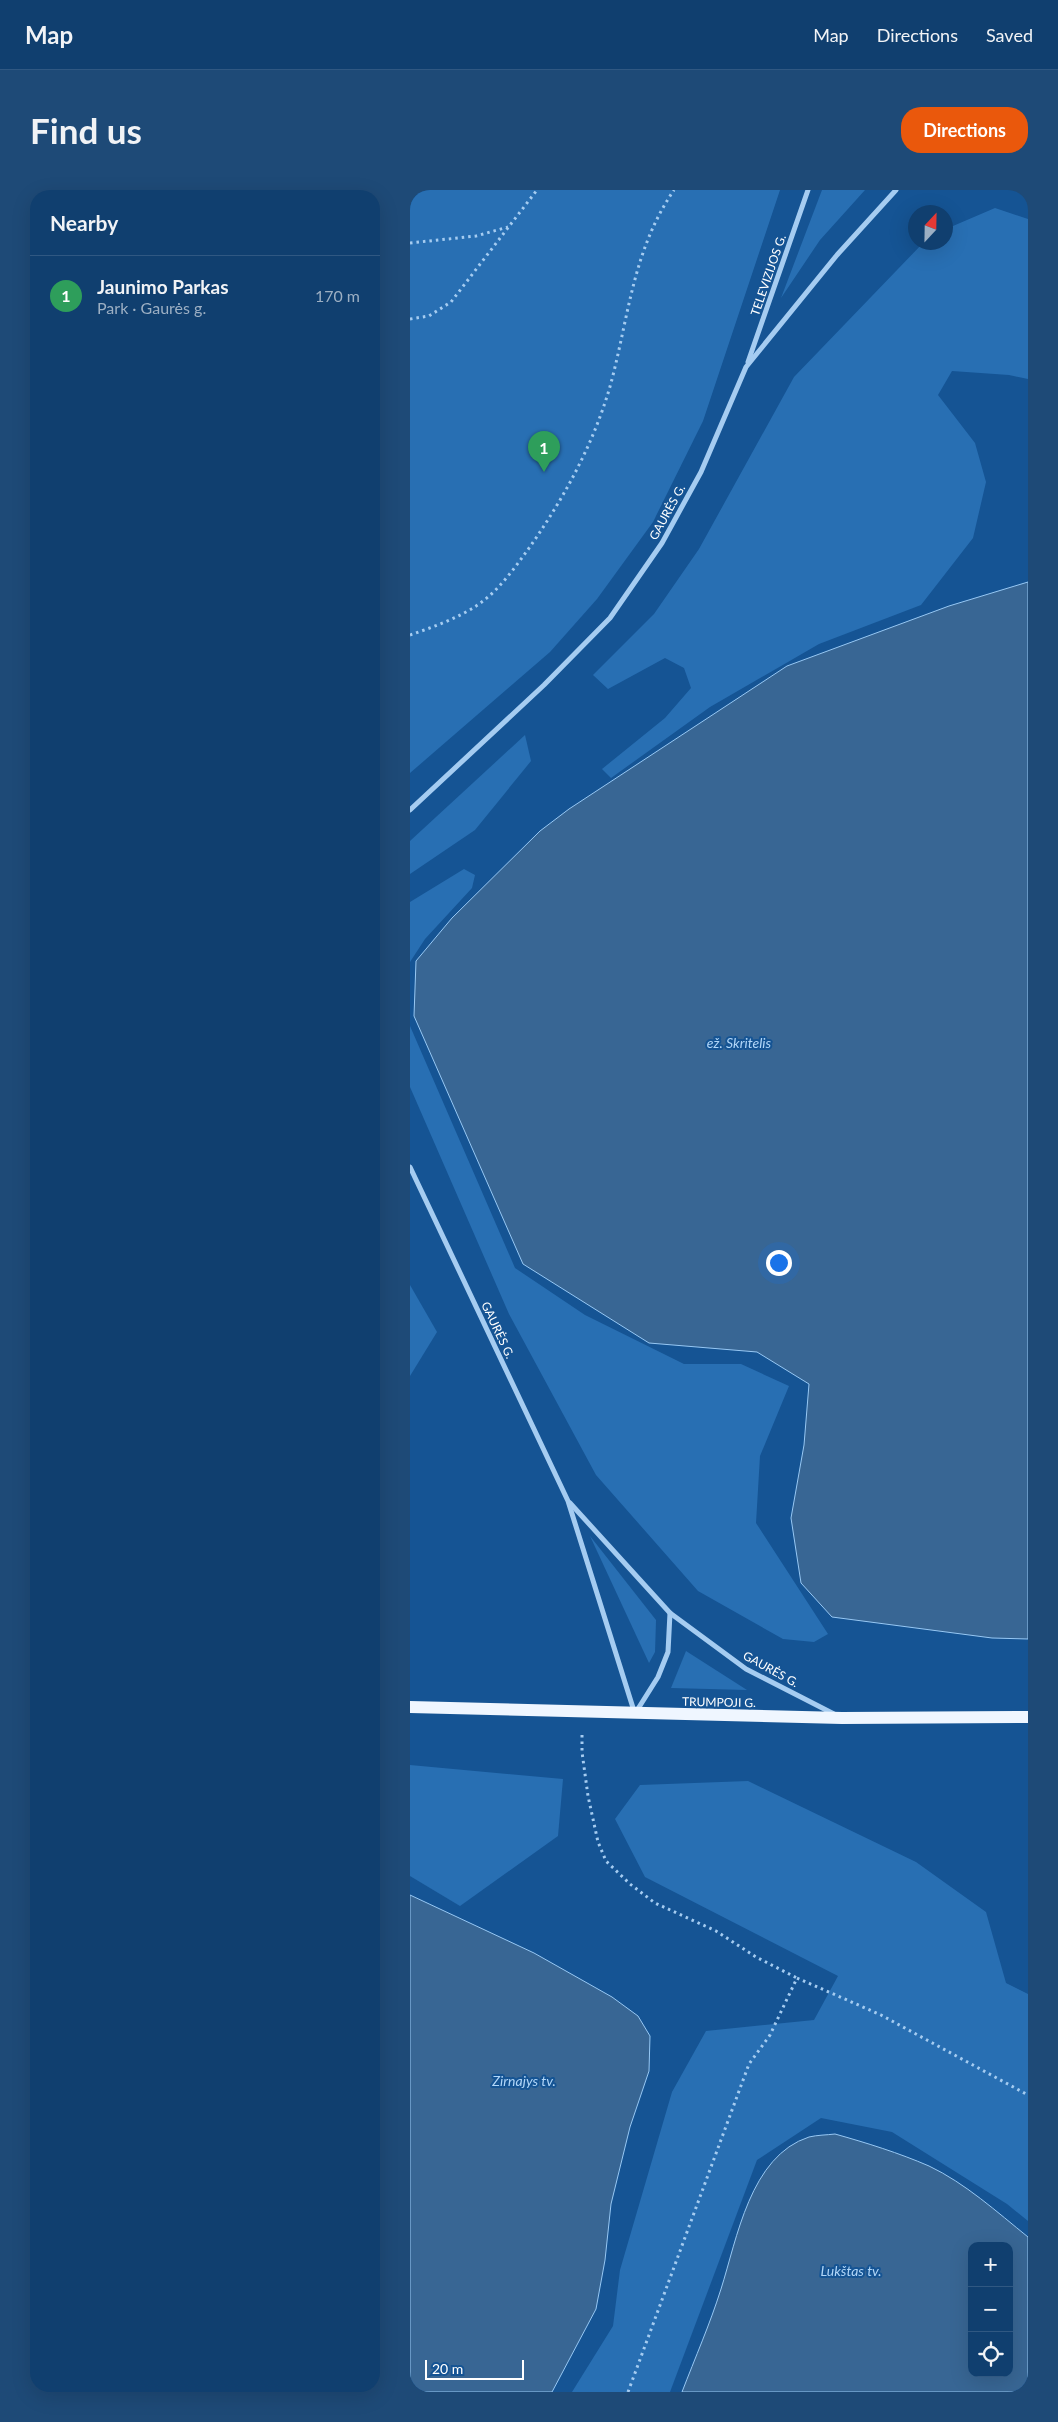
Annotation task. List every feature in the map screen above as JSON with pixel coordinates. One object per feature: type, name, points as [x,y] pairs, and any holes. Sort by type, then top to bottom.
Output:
[{"type":"main road","name":"TRUMPOJI G.","points":[[410,1707],[842,1718],[1028,1717]]},
{"type":"street","name":"TELEVIZIJOS G.","points":[[746,367],[808,190]]},
{"type":"street","name":"GAURĖS G.","points":[[410,810],[544,685],[610,618],[662,544],[701,472],[746,367],[837,254],[896,190]]},
{"type":"street","name":"GAURĖS G.","points":[[410,1167],[568,1501],[635,1714]]},
{"type":"street","name":"GAURĖS G.","points":[[568,1501],[670,1613],[746,1670],[842,1718]]},
{"type":"street","points":[[635,1714],[658,1678],[668,1652],[670,1613]]},
{"type":"path","points":[[410,319],[429,316],[452,302],[537,190]]},
{"type":"path","points":[[410,635],[441,624],[479,604],[508,576],[547,523],[586,454],[610,384],[640,254],[665,203],[674,190]]},
{"type":"path","points":[[410,243],[476,236],[509,226]]},
{"type":"path","points":[[583,1712],[582,1752],[588,1796],[598,1842],[606,1861],[630,1884],[655,1903],[716,1931],[756,1958],[881,2015],[1028,2095]]},
{"type":"path","points":[[628,2392],[748,2064],[770,2035],[797,1978]]},
{"type":"shaded area","points":[[410,190],[780,190],[703,421],[653,522],[597,599],[550,652],[410,773]]},
{"type":"shaded area","points":[[822,190],[865,190],[820,240],[781,298]]},
{"type":"shaded area","points":[[995,208],[1028,219],[1028,379],[1009,375],[952,371],[938,395],[975,443],[986,482],[973,538],[921,605],[819,644],[710,707],[611,778],[602,769],[665,718],[691,688],[684,668],[665,658],[608,689],[593,675],[654,614],[699,549],[794,377],[916,250],[953,250],[953,226]]},
{"type":"shaded area","points":[[525,735],[531,761],[475,830],[410,874],[410,841]]},
{"type":"shaded area","points":[[464,869],[475,875],[472,888],[425,939],[410,962],[410,902]]},
{"type":"shaded area","points":[[410,1026],[515,1268],[585,1315],[684,1364],[741,1364],[789,1386],[760,1456],[756,1523],[828,1634],[814,1642],[783,1639],[698,1591],[596,1475],[509,1314],[410,1087]]},
{"type":"shaded area","points":[[410,1285],[437,1332],[410,1376]]},
{"type":"shaded area","points":[[590,1536],[656,1620],[655,1652],[649,1663]]},
{"type":"shaded area","points":[[686,1651],[747,1690],[671,1688]]},
{"type":"shaded area","points":[[410,1765],[563,1779],[558,1836],[460,1906],[410,1876]]},
{"type":"shaded area","points":[[748,1781],[916,1862],[986,1912],[1006,1983],[1028,1994],[1028,2221],[1007,2204],[892,2132],[821,2118],[757,2160],[670,2392],[572,2392],[613,2326],[620,2270],[672,2092],[706,2031],[814,2020],[838,1976],[645,1877],[615,1819],[640,1785]]},
{"type":"water","name":"ež. Skritelis","points":[[1028,582],[1028,1639],[992,1638],[832,1617],[801,1583],[791,1518],[804,1445],[809,1384],[757,1352],[649,1343],[523,1264],[414,1016],[416,961],[452,918],[540,831],[569,809],[787,666],[949,606]]},
{"type":"water","name":"Zirnajys tv.","points":[[410,1895],[534,1953],[612,1997],[638,2016],[650,2036],[649,2071],[630,2127],[611,2204],[605,2260],[596,2309],[552,2392],[410,2392]]},
{"type":"water","name":"Lukštas tv.","points":[[835,2134],[847,2137],[929,2166],[980,2198],[1028,2237],[1028,2392],[682,2392],[717,2302],[740,2224],[759,2180],[773,2162],[789,2147],[809,2137]]},
{"type":"place","name":"Jaunimo Parkas","points":[[544,472]]}]
